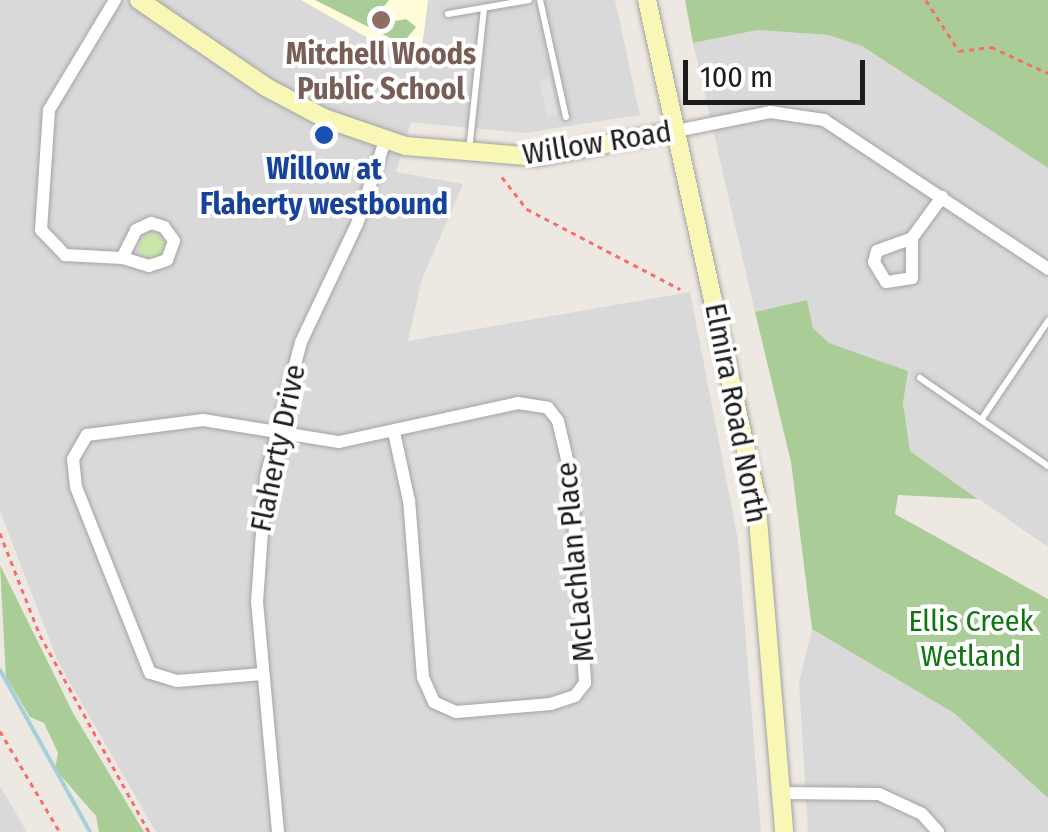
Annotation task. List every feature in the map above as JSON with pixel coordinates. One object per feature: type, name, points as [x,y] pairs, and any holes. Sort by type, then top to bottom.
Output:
[{"type":"main road","name":"Willow Road","points":[[139,0],[266,87],[385,141],[468,155],[546,156],[676,131]]},
{"type":"main road","name":"Elmira Road North","points":[[647,0],[756,496],[784,832]]},
{"type":"street","points":[[115,0],[50,110],[41,230],[64,255],[122,258]]},
{"type":"street","name":"Willow Road","points":[[676,131],[770,112],[824,120],[1048,269]]},
{"type":"street","name":"Flaherty Drive","points":[[278,832],[262,674],[259,526],[276,430],[301,342],[358,224],[385,141]]},
{"type":"street","points":[[912,238],[942,197]]},
{"type":"street","name":"McLachlan Place","points":[[262,674],[177,682],[150,673],[76,487],[73,459],[87,435],[106,429],[203,420],[338,442],[534,402],[558,421],[571,476],[587,664],[576,696],[456,712],[434,702],[424,677],[408,501],[394,432]]},
{"type":"street","points":[[781,792],[879,794],[922,814],[938,832]]},
{"type":"lane","points":[[448,14],[529,0]]},
{"type":"lane","points":[[540,0],[566,117]]},
{"type":"lane","points":[[468,155],[484,8]]},
{"type":"lane","points":[[981,420],[1048,321]]},
{"type":"lane","points":[[920,378],[1048,466]]},
{"type":"path","points":[[926,0],[959,51],[991,47],[1048,73]]},
{"type":"path","points":[[502,177],[527,209],[680,289]]},
{"type":"path","points":[[0,533],[40,636],[149,832]]},
{"type":"path","points":[[0,731],[60,832]]},
{"type":"shaded area","points":[[0,0],[301,0],[370,39],[421,53],[428,0],[615,0],[640,115],[524,133],[411,122],[396,172],[463,184],[422,279],[408,341],[690,292],[738,540],[761,832],[156,832],[58,662],[0,511]]},
{"type":"shaded area","name":"Mitchell Woods Public School","points":[[301,0],[428,0],[421,54],[370,39]]},
{"type":"shaded area","points":[[758,30],[828,35],[862,46],[1048,168],[1048,547],[910,451],[903,403],[908,371],[829,343],[813,328],[806,301],[755,312],[693,43]]},
{"type":"shaded area","points":[[550,78],[558,115],[547,117],[539,80]]},
{"type":"shaded area","points":[[812,629],[954,713],[1048,798],[1048,832],[808,832],[799,682]]},
{"type":"shaded area","points":[[0,786],[27,832],[0,832]]},
{"type":"green space","points":[[315,0],[389,0],[381,10],[390,22],[406,19],[416,27],[402,44]]},
{"type":"green space","points":[[685,0],[1048,0],[1048,168],[862,46],[828,35],[758,30],[693,43]]},
{"type":"green space","points":[[152,233],[161,237],[165,246],[161,255],[152,259],[143,255],[139,246],[143,237]]},
{"type":"green space","name":"Ellis Creek Wetland","points":[[807,300],[813,328],[829,343],[908,371],[903,403],[910,451],[978,499],[898,495],[895,514],[1048,599],[1048,798],[954,713],[812,629],[791,462],[755,312]]},
{"type":"green space","points":[[0,565],[73,713],[144,832],[99,832],[96,816],[55,769],[58,753],[44,723],[30,717],[6,677]]},
{"type":"waterway","points":[[0,670],[90,832]]},
{"type":"place","name":"Mitchell Woods Public School","points":[[381,20]]},
{"type":"place","name":"Willow at Flaherty westbound","points":[[324,135]]}]
